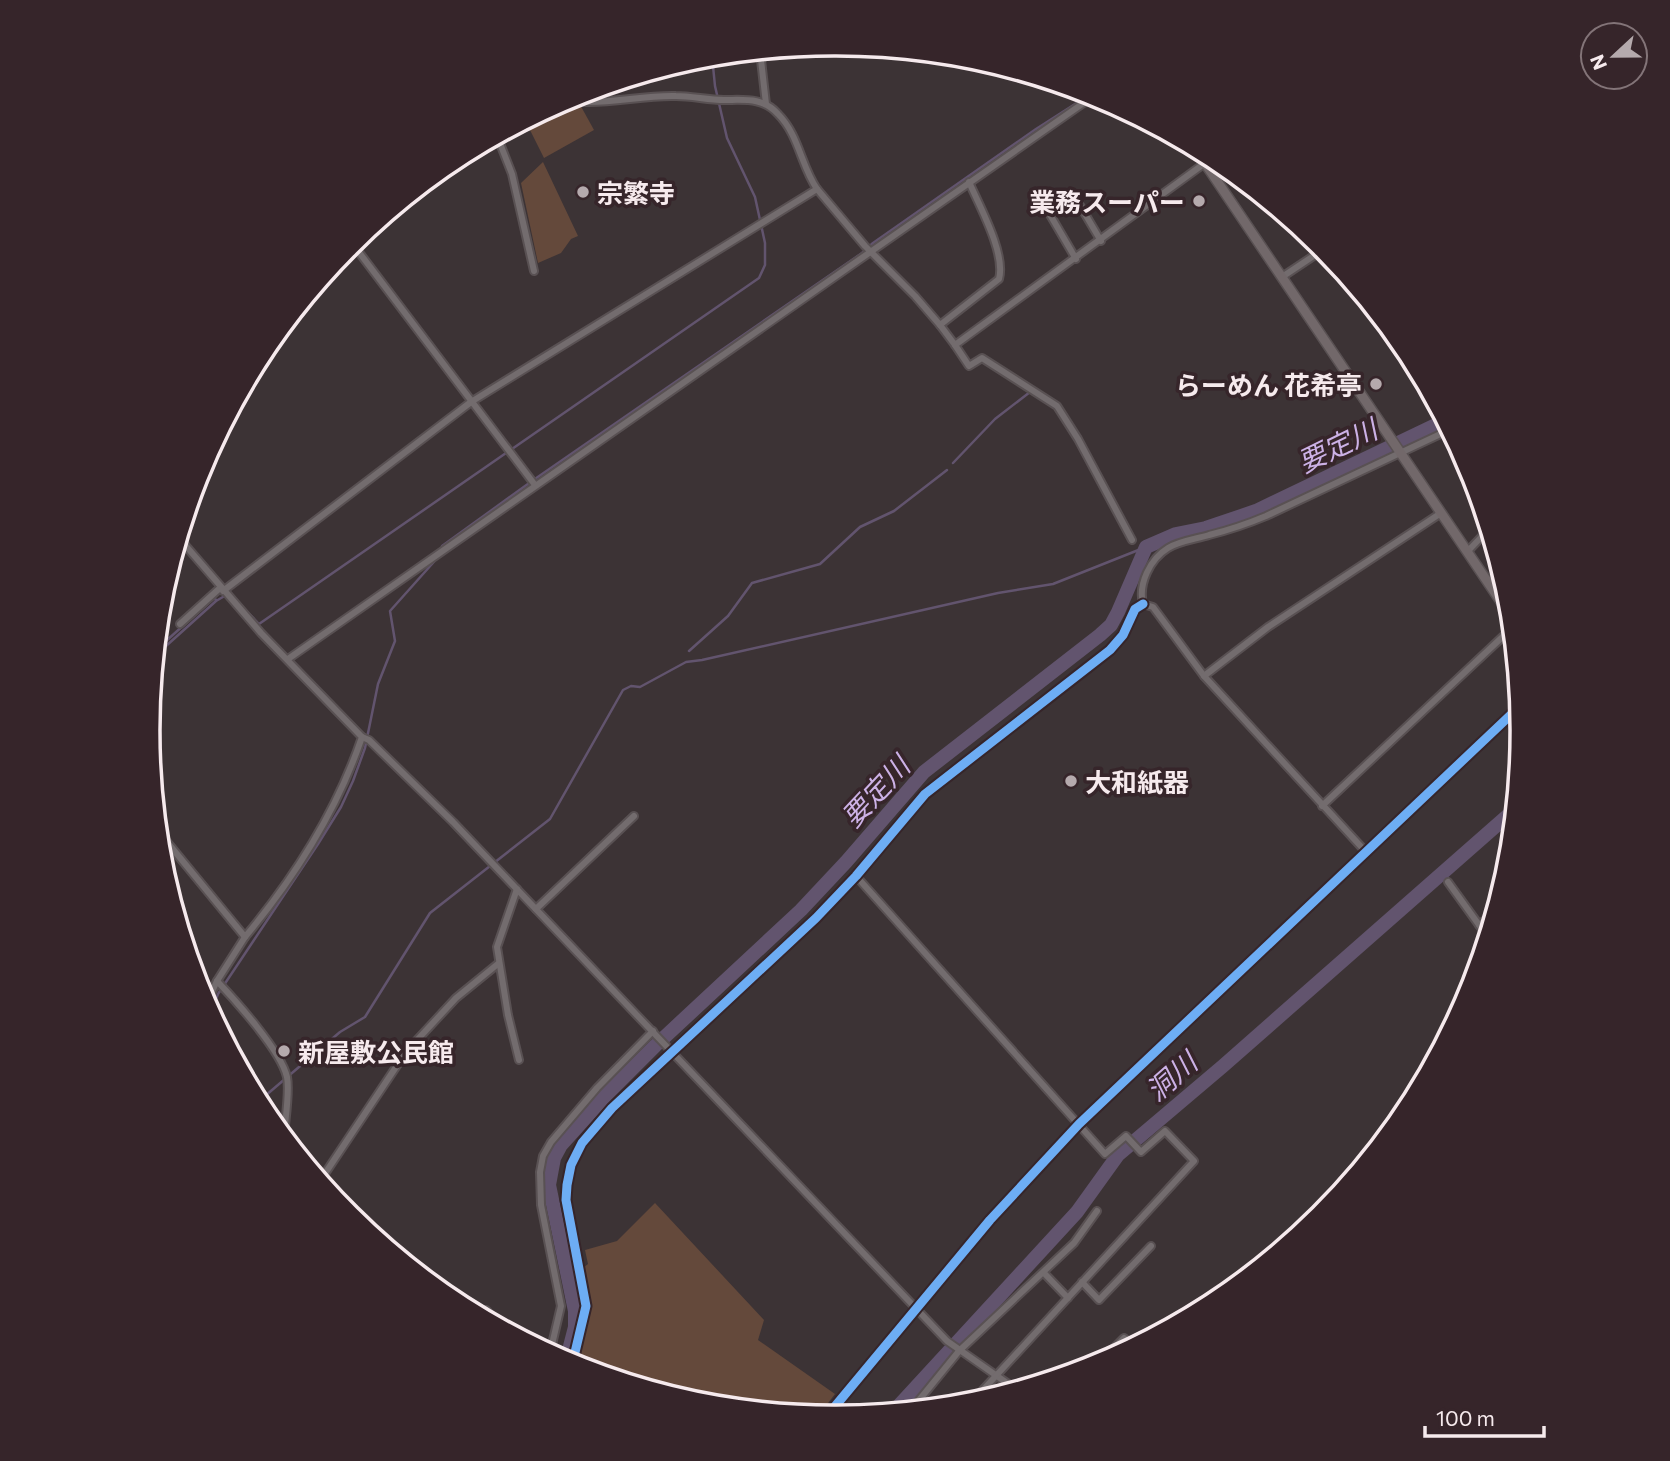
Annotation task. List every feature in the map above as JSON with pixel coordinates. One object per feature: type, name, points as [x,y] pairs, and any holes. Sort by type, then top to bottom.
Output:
[{"type":"main road","points":[[1210,170],[1496,593]]},
{"type":"street","points":[[761,60],[766,104]]},
{"type":"street","points":[[591,102],[675,96],[757,100],[766,104],[786,122],[817,189],[940,326],[969,366],[982,358],[1057,407],[1078,439],[1132,540]]},
{"type":"street","points":[[288,659],[869,250],[1083,103]]},
{"type":"street","points":[[501,146],[512,174],[534,271]]},
{"type":"street","points":[[955,345],[1202,165]]},
{"type":"street","points":[[940,326],[999,279],[1002,271],[991,233],[969,183]]},
{"type":"street","points":[[180,624],[471,402],[817,189]]},
{"type":"street","points":[[1075,197],[1101,241]]},
{"type":"street","points":[[1042,201],[1076,259]]},
{"type":"street","points":[[359,253],[535,485]]},
{"type":"street","points":[[1282,277],[1313,255]]},
{"type":"street","points":[[1143,604],[1140,592],[1150,566],[1158,555],[1170,546],[1239,527],[1266,516],[1441,434]]},
{"type":"street","points":[[1204,676],[1268,627],[1441,513]]},
{"type":"street","points":[[1468,551],[1481,537]]},
{"type":"street","points":[[186,546],[231,600],[365,739],[497,868],[947,1341],[1006,1383]]},
{"type":"street","points":[[575,1353],[586,1306],[566,1200],[571,1165],[582,1143],[670,1049],[816,918],[856,876],[925,794],[1110,650],[1123,635],[1135,609],[1143,604],[1153,607],[1204,676],[1366,852]]},
{"type":"street","points":[[1322,806],[1503,636]]},
{"type":"street","points":[[836,1405],[990,1220],[1079,1124],[1509,716]]},
{"type":"street","points":[[213,990],[245,937],[302,859],[332,811],[365,739]]},
{"type":"street","points":[[536,909],[634,816]]},
{"type":"street","points":[[170,846],[245,937]]},
{"type":"street","points":[[856,876],[1105,1154],[1126,1136],[1141,1152],[1166,1131],[1194,1161],[984,1388]]},
{"type":"street","points":[[1448,882],[1479,925],[1481,923]]},
{"type":"street","points":[[517,889],[497,947],[508,1015],[519,1060]]},
{"type":"street","points":[[326,1172],[406,1052],[456,998],[499,963]]},
{"type":"street","points":[[217,981],[258,1028],[283,1067],[288,1078],[285,1120]]},
{"type":"street","points":[[552,1342],[561,1306],[541,1206],[540,1172],[543,1156],[551,1142],[597,1088],[654,1033]]},
{"type":"street","points":[[920,1399],[959,1351],[1074,1243],[1097,1211]]},
{"type":"street","points":[[1082,1282],[1099,1300],[1151,1246]]},
{"type":"street","points":[[1044,1273],[1068,1298]]},
{"type":"shaded area","points":[[581,106],[594,130],[544,158],[530,130]]},
{"type":"shaded area","points":[[543,162],[578,236],[571,239],[561,253],[538,263],[521,183]]},
{"type":"shaded area","points":[[655,1203],[764,1320],[758,1340],[835,1394],[827,1405],[747,1399],[660,1382],[578,1354],[589,1310],[589,1290],[583,1268],[588,1264],[585,1250],[617,1241]]},
{"type":"waterway","points":[[237,601],[259,624],[759,278],[765,265],[765,243],[755,197],[727,138],[713,67]]},
{"type":"waterway","points":[[442,549],[442,546],[532,481],[1079,102]]},
{"type":"waterway","points":[[953,463],[995,419],[1030,392]]},
{"type":"waterway","name":"要定川","points":[[569,1350],[575,1327],[575,1311],[549,1185],[554,1158],[561,1145],[606,1095],[801,910],[924,772],[1111,625],[1146,547],[1176,534],[1206,528],[1256,511],[1436,425]]},
{"type":"waterway","points":[[689,651],[728,616],[752,583],[820,564],[860,527],[894,511],[947,470]]},
{"type":"waterway","points":[[267,1094],[340,1032],[365,1017],[430,913],[550,819],[623,690],[631,686],[640,687],[686,662],[998,593],[1053,584],[1146,547]]},
{"type":"waterway","points":[[216,998],[341,807],[365,748],[378,684],[395,641],[390,611],[440,555]]},
{"type":"waterway","points":[[166,646],[216,601],[228,594]]},
{"type":"waterway","points":[[166,641],[214,598],[216,600]]},
{"type":"waterway","name":"洞川","points":[[903,1401],[1077,1212],[1118,1155],[1504,819]]},
{"type":"cycle path","points":[[575,1353],[586,1306],[566,1200],[571,1165],[582,1143],[612,1108],[816,918],[856,876],[925,794],[1110,650],[1123,635],[1135,609],[1143,604]]},
{"type":"cycle path","points":[[836,1405],[990,1220],[1079,1124],[1509,716]]},
{"type":"place","name":"宗繁寺","points":[[583,192]]},
{"type":"place","name":"業務スーパー","points":[[1199,201]]},
{"type":"place","name":"らーめん 花希亭","points":[[1376,384]]},
{"type":"place","name":"大和紙器","points":[[1071,781]]},
{"type":"place","name":"新屋敷公民館","points":[[284,1051]]}]
